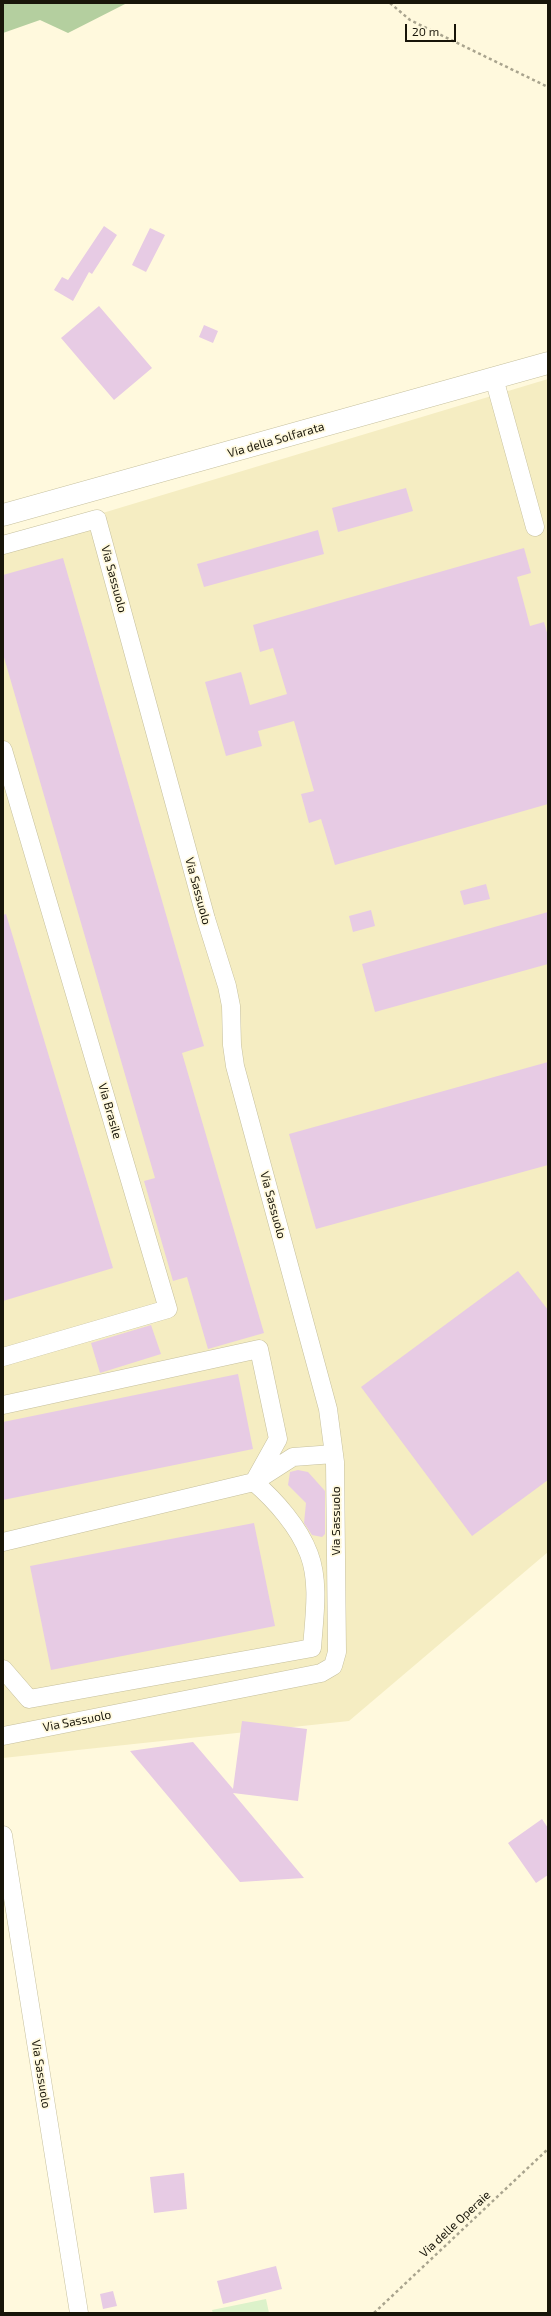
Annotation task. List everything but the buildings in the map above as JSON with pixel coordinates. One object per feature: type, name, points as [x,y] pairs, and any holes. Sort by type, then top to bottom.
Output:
[{"type":"main road","name":"Via della Solfarata","points":[[3,515],[548,363]]},
{"type":"street","points":[[494,378],[535,527]]},
{"type":"street","name":"Via Sassuolo","points":[[3,545],[98,519],[206,919],[227,986],[231,1006],[232,1045],[235,1066],[328,1409],[334,1454],[337,1652],[335,1662],[329,1669],[321,1673],[3,1736]]},
{"type":"street","name":"Via Brasile","points":[[3,750],[168,1309],[3,1357]]},
{"type":"street","points":[[3,1405],[259,1349],[278,1439],[254,1482]]},
{"type":"street","points":[[3,1542],[254,1482],[293,1457],[334,1454]]},
{"type":"street","points":[[3,1669],[29,1699],[312,1648],[316,1599],[310,1554],[277,1503],[254,1482]]},
{"type":"street","name":"Via Sassuolo","points":[[3,1835],[79,2313]]},
{"type":"path","points":[[390,3],[410,20],[548,87]]},
{"type":"path","name":"Via delle Operaie","points":[[374,2313],[548,2149]]},
{"type":"shaded area","points":[[548,379],[548,1552],[349,1721],[3,1758],[3,543]]},
{"type":"green space","points":[[3,3],[127,3],[68,33],[40,20],[3,33]]},
{"type":"green space","points":[[266,2299],[269,2313],[213,2313],[212,2310]]}]
